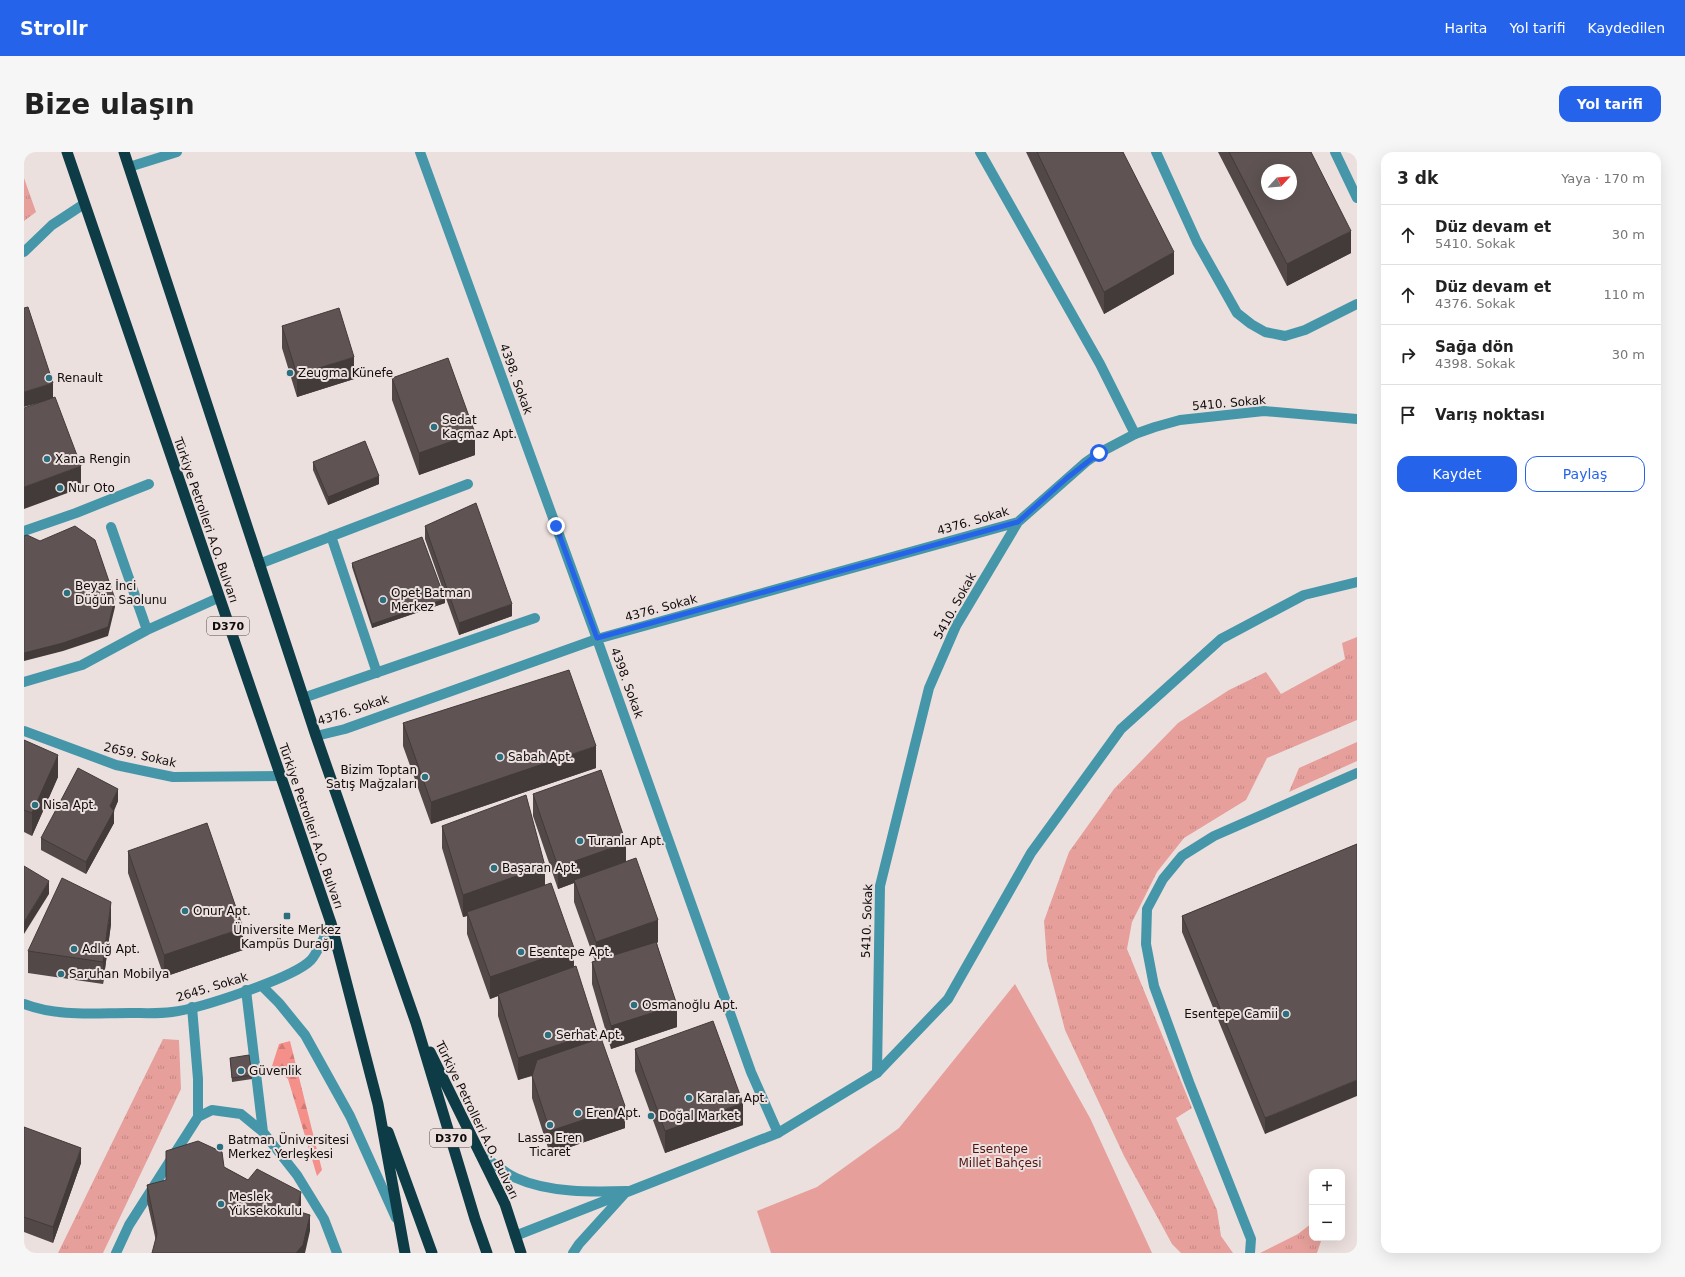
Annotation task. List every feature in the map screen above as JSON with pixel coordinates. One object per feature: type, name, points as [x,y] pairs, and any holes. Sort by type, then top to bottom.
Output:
[{"type":"highway","name":"Türkiye Petrolleri A.O. Bulvarı","points":[[67,152],[218,598],[331,923],[378,1104],[405,1253]]},
{"type":"highway","name":"Türkiye Petrolleri A.O. Bulvarı","points":[[124,152],[303,698],[416,1023],[475,1219],[487,1253]]},
{"type":"highway","name":"Türkiye Petrolleri A.O. Bulvarı","points":[[416,1023],[504,1204],[521,1253]]},
{"type":"highway","name":"Türkiye Petrolleri A.O. Bulvarı","points":[[378,1104],[432,1253]]},
{"type":"street","points":[[129,167],[177,152]]},
{"type":"street","name":"4398. Sokak","points":[[420,152],[597,638],[751,1072],[778,1133]]},
{"type":"street","points":[[980,152],[1100,364],[1135,434]]},
{"type":"street","points":[[1156,152],[1197,242],[1237,313],[1251,324],[1265,332],[1285,336],[1305,330],[1357,304]]},
{"type":"street","points":[[1335,152],[1357,198]]},
{"type":"street","points":[[24,252],[52,225],[84,204]]},
{"type":"street","name":"5410. Sokak","points":[[877,1073],[880,886],[929,688],[956,626],[1018,522],[1086,462],[1099,453],[1135,434],[1180,420],[1264,411],[1357,419]]},
{"type":"street","points":[[24,531],[76,513],[149,484]]},
{"type":"street","points":[[259,564],[468,484]]},
{"type":"street","name":"4376. Sokak","points":[[316,736],[345,728],[597,638],[1018,522]]},
{"type":"street","points":[[111,527],[147,630]]},
{"type":"street","points":[[331,536],[377,673]]},
{"type":"street","points":[[515,1236],[778,1133],[877,1073],[948,999],[1031,853],[1121,729],[1221,639],[1304,595],[1357,582]]},
{"type":"street","points":[[24,682],[82,665],[147,630],[218,598]]},
{"type":"street","points":[[303,698],[535,618]]},
{"type":"street","name":"2659. Sokak","points":[[24,731],[116,765],[173,777],[280,776]]},
{"type":"street","points":[[1250,1253],[1252,1239],[1192,1089],[1154,986],[1146,944],[1147,909],[1163,879],[1182,856],[1214,836],[1357,773]]},
{"type":"street","name":"2645. Sokak","points":[[24,1004],[38,1010],[79,1014],[172,1012],[192,1008],[262,986],[294,972],[311,960],[331,923]]},
{"type":"street","points":[[262,986],[279,1003],[305,1036],[350,1116],[400,1225]]},
{"type":"street","points":[[246,990],[263,1132]]},
{"type":"street","points":[[192,1008],[198,1079],[198,1117]]},
{"type":"street","points":[[116,1253],[129,1224],[198,1117],[212,1110],[241,1114],[263,1132],[297,1175],[324,1219],[337,1253]]},
{"type":"street","points":[[480,1154],[516,1178],[550,1188],[587,1193],[627,1191]]},
{"type":"street","points":[[573,1253],[579,1244],[627,1191]]},
{"type":"green space","points":[[24,178],[36,212],[24,221]]},
{"type":"green space","points":[[1357,637],[1357,720],[1267,758],[1246,800],[1184,838],[1157,872],[1132,922],[1127,949],[1192,1108],[1176,1118],[1217,1210],[1221,1236],[1233,1253],[1181,1253],[1172,1244],[1124,1156],[1065,1030],[1047,961],[1044,921],[1069,852],[1114,789],[1178,723],[1229,690],[1266,672],[1281,694],[1345,659],[1342,643]]},
{"type":"green space","points":[[1357,742],[1357,761],[1289,792],[1299,768]]},
{"type":"green space","name":"Esentepe Millet Bahçesi","points":[[1015,984],[1090,1118],[1152,1253],[771,1253],[757,1211],[817,1187],[899,1128]]},
{"type":"green space","points":[[163,1039],[179,1040],[181,1089],[103,1253],[58,1253]]},
{"type":"green space","points":[[290,1041],[322,1170],[317,1176],[288,1079],[272,1066],[279,1044]]},
{"type":"green space","points":[[1309,1225],[1309,1241],[1321,1241],[1317,1253],[1260,1253],[1298,1234]]},
{"type":"building","points":[[1037,152],[1123,152],[1174,252],[1104,292]]},
{"type":"building","points":[[1229,152],[1311,152],[1351,231],[1287,264]]},
{"type":"building","points":[[28,307],[53,383],[24,392],[24,308]]},
{"type":"building","points":[[339,308],[354,357],[297,375],[282,326]]},
{"type":"building","name":"Sedat Kaçmaz Apt.","points":[[448,358],[475,433],[419,453],[392,378]]},
{"type":"building","name":"Xana Rengin","points":[[55,397],[81,466],[24,487],[24,408]]},
{"type":"building","points":[[365,441],[379,476],[328,497],[313,462]]},
{"type":"building","points":[[476,503],[512,604],[459,623],[425,526]]},
{"type":"building","name":"Beyaz İnci Düğün Saolunu","points":[[75,526],[95,540],[115,599],[108,627],[63,643],[24,653],[24,536],[27,535],[40,541]]},
{"type":"building","points":[[422,537],[445,599],[372,624],[352,563]]},
{"type":"building","name":"Sabah Apt.","points":[[569,670],[596,746],[431,802],[403,723]]},
{"type":"building","points":[[24,740],[58,755],[32,813],[24,810]]},
{"type":"building","points":[[78,768],[118,789],[110,806],[114,811],[86,862],[41,838]]},
{"type":"building","name":"Turanlar Apt.","points":[[601,770],[626,843],[558,867],[533,794]]},
{"type":"building","name":"Başaran Apt.","points":[[526,795],[545,866],[463,895],[442,826]]},
{"type":"building","name":"Onur Apt.","points":[[207,823],[243,928],[164,955],[128,851]]},
{"type":"building","name":"Esentepe Camii","points":[[1357,844],[1357,1080],[1265,1118],[1182,916]]},
{"type":"building","points":[[636,858],[658,920],[596,942],[574,880]]},
{"type":"building","points":[[24,866],[49,881],[24,922]]},
{"type":"building","name":"Adlığ Apt.","points":[[62,878],[111,902],[103,962],[28,951]]},
{"type":"building","name":"Esentepe Apt.","points":[[551,883],[574,948],[490,977],[467,912]]},
{"type":"building","name":"Osmanoğlu Apt.","points":[[656,942],[677,1005],[611,1026],[592,962]]},
{"type":"building","name":"Serhat Apt.","points":[[576,966],[597,1032],[518,1058],[498,994]]},
{"type":"building","name":"Karalar Apt.","points":[[713,1021],[743,1103],[665,1131],[635,1049]]},
{"type":"building","name":"Eren Apt.","points":[[601,1038],[625,1106],[550,1131],[532,1076],[537,1060]]},
{"type":"building","name":"Güvenlik","points":[[249,1055],[252,1075],[232,1078],[230,1058]]},
{"type":"building","points":[[24,1127],[81,1148],[53,1227],[24,1217]]},
{"type":"building","name":"Meslek Yüksekokulu","points":[[198,1141],[222,1152],[224,1167],[248,1180],[257,1169],[301,1192],[297,1211],[310,1215],[303,1245],[296,1253],[152,1253],[157,1234],[147,1185],[166,1180],[166,1151]]},
{"type":"place","name":"Zeugma Künefe","points":[[290,373]]},
{"type":"place","name":"Renault","points":[[49,378]]},
{"type":"place","name":"Sedat Kaçmaz Apt.","points":[[434,427]]},
{"type":"place","name":"Xana Rengin","points":[[47,459]]},
{"type":"place","name":"Nur Oto","points":[[60,488]]},
{"type":"place","name":"Beyaz İnci Düğün Saolunu","points":[[67,593]]},
{"type":"place","name":"Opet Batman Merkez","points":[[383,600]]},
{"type":"place","name":"Sabah Apt.","points":[[500,757]]},
{"type":"place","name":"Bizim Toptan Satış Mağzaları","points":[[425,777]]},
{"type":"place","name":"Nisa Apt.","points":[[35,805]]},
{"type":"place","name":"Turanlar Apt.","points":[[580,841]]},
{"type":"place","name":"Başaran Apt.","points":[[494,868]]},
{"type":"place","name":"Onur Apt.","points":[[185,911]]},
{"type":"place","name":"Üniversite Merkez Kampüs Durağı","points":[[287,916]]},
{"type":"place","name":"Adlığ Apt.","points":[[74,949]]},
{"type":"place","name":"Esentepe Apt.","points":[[521,952]]},
{"type":"place","name":"Saruhan Mobilya","points":[[61,974]]},
{"type":"place","name":"Osmanoğlu Apt.","points":[[634,1005]]},
{"type":"place","name":"Esentepe Camii","points":[[1286,1014]]},
{"type":"place","name":"Serhat Apt.","points":[[548,1035]]},
{"type":"place","name":"Güvenlik","points":[[241,1071]]},
{"type":"place","name":"Karalar Apt.","points":[[689,1098]]},
{"type":"place","name":"Eren Apt.","points":[[578,1113]]},
{"type":"place","name":"Doğal Market","points":[[651,1116]]},
{"type":"place","name":"Lassa Eren Ticaret","points":[[550,1125]]},
{"type":"place","name":"Batman Üniversitesi Merkez Yerleşkesi","points":[[220,1147]]},
{"type":"place","name":"Meslek Yüksekokulu","points":[[221,1204]]},
{"type":"route","points":[[556,526],[597,638],[834,574],[1018,522],[1067,478],[1099,453]]}]
